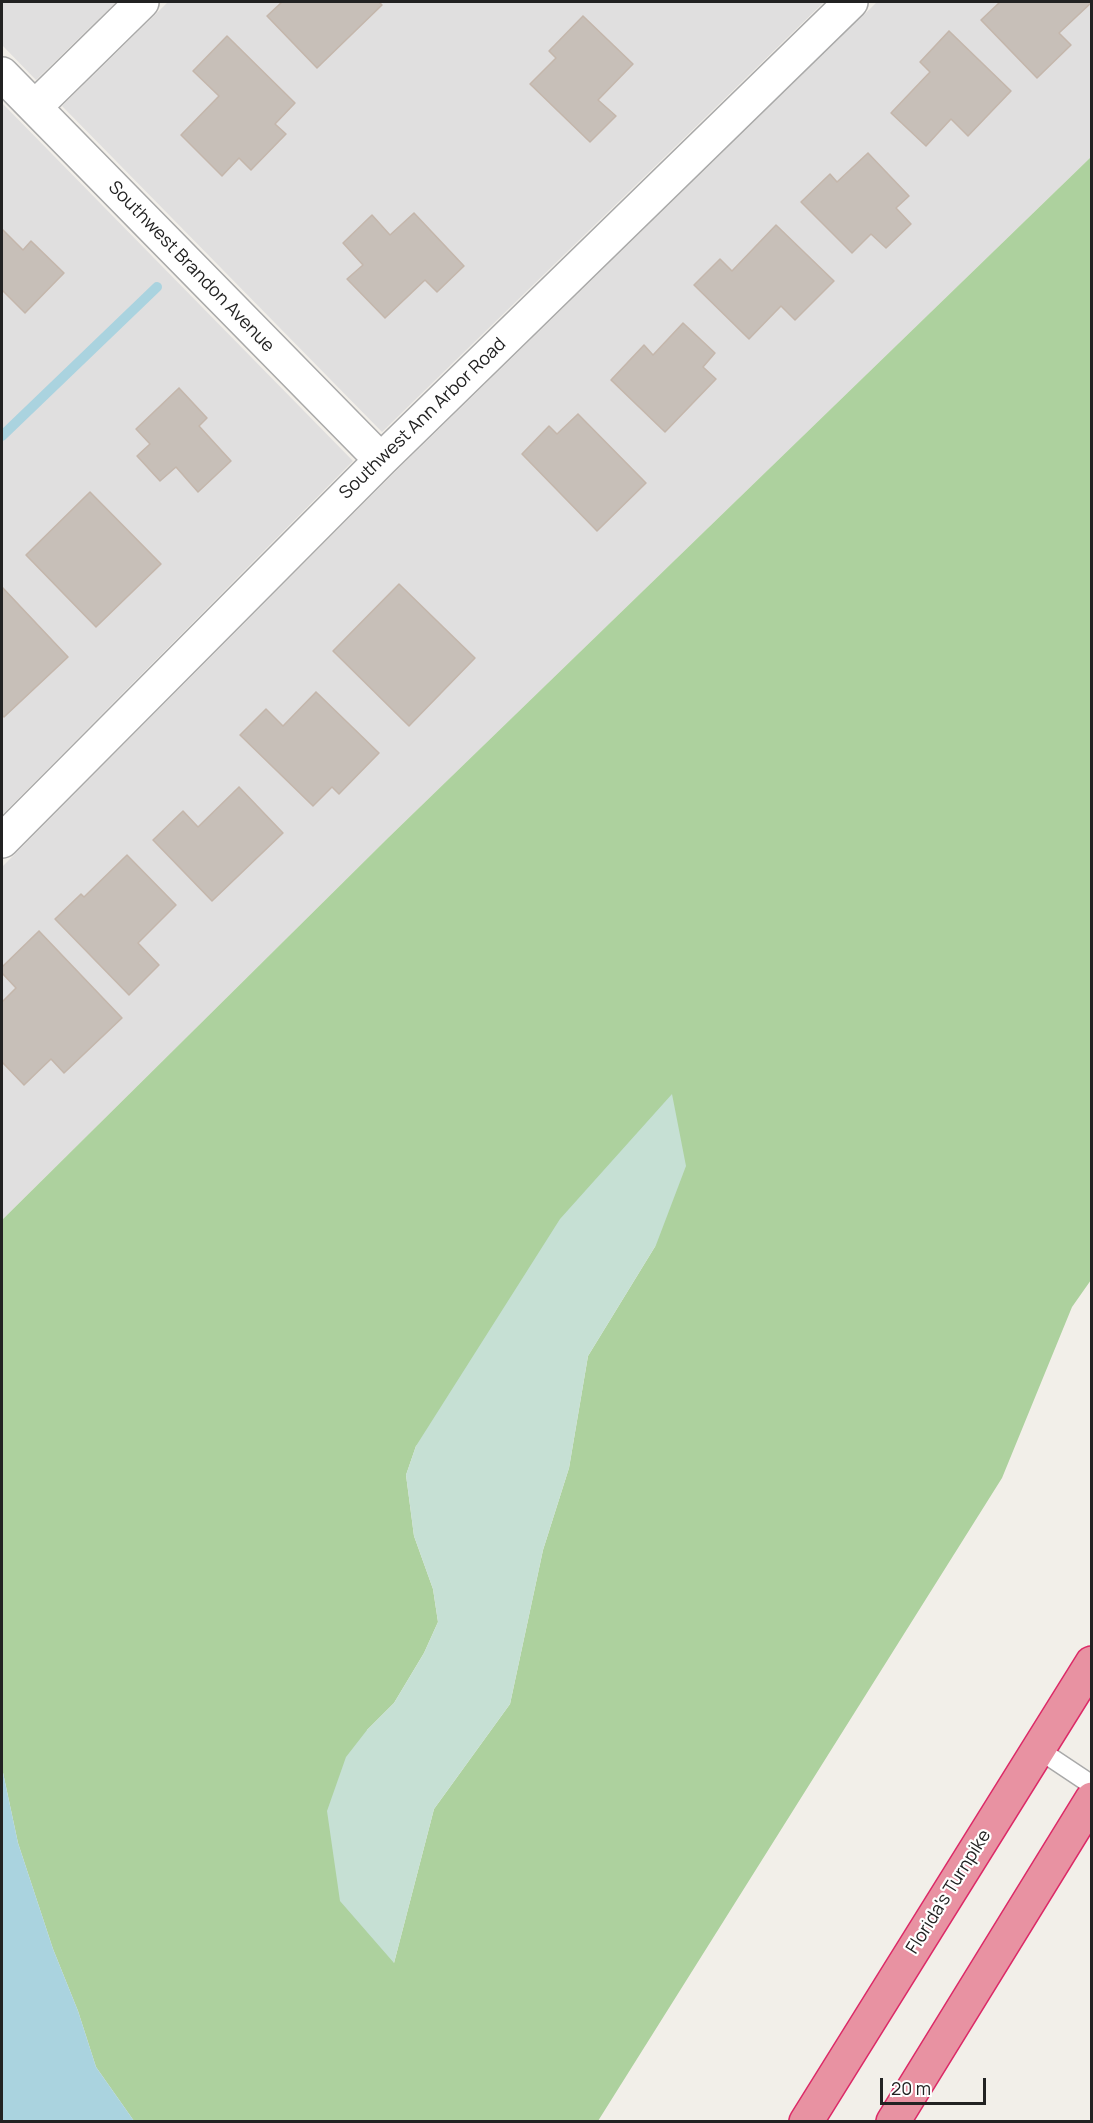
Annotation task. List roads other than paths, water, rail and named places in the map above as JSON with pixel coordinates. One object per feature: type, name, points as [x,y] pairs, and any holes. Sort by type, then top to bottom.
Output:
[{"type":"highway","name":"Florida's Turnpike","points":[[806,2121],[1092,1663]]},
{"type":"highway","points":[[893,2121],[1092,1799]]},
{"type":"street","points":[[35,107],[142,2]]},
{"type":"street","name":"Southwest Ann Arbor Road","points":[[2,841],[381,460],[850,2]]},
{"type":"street","name":"Southwest Brandon Avenue","points":[[2,74],[381,460]]},
{"type":"lane","points":[[1038,1749],[1092,1785]]},
{"type":"water","points":[[2,1768],[18,1843],[53,1949],[78,2011],[96,2067],[134,2121],[2,2121]]},
{"type":"waterway","points":[[2,436],[157,287]]}]
